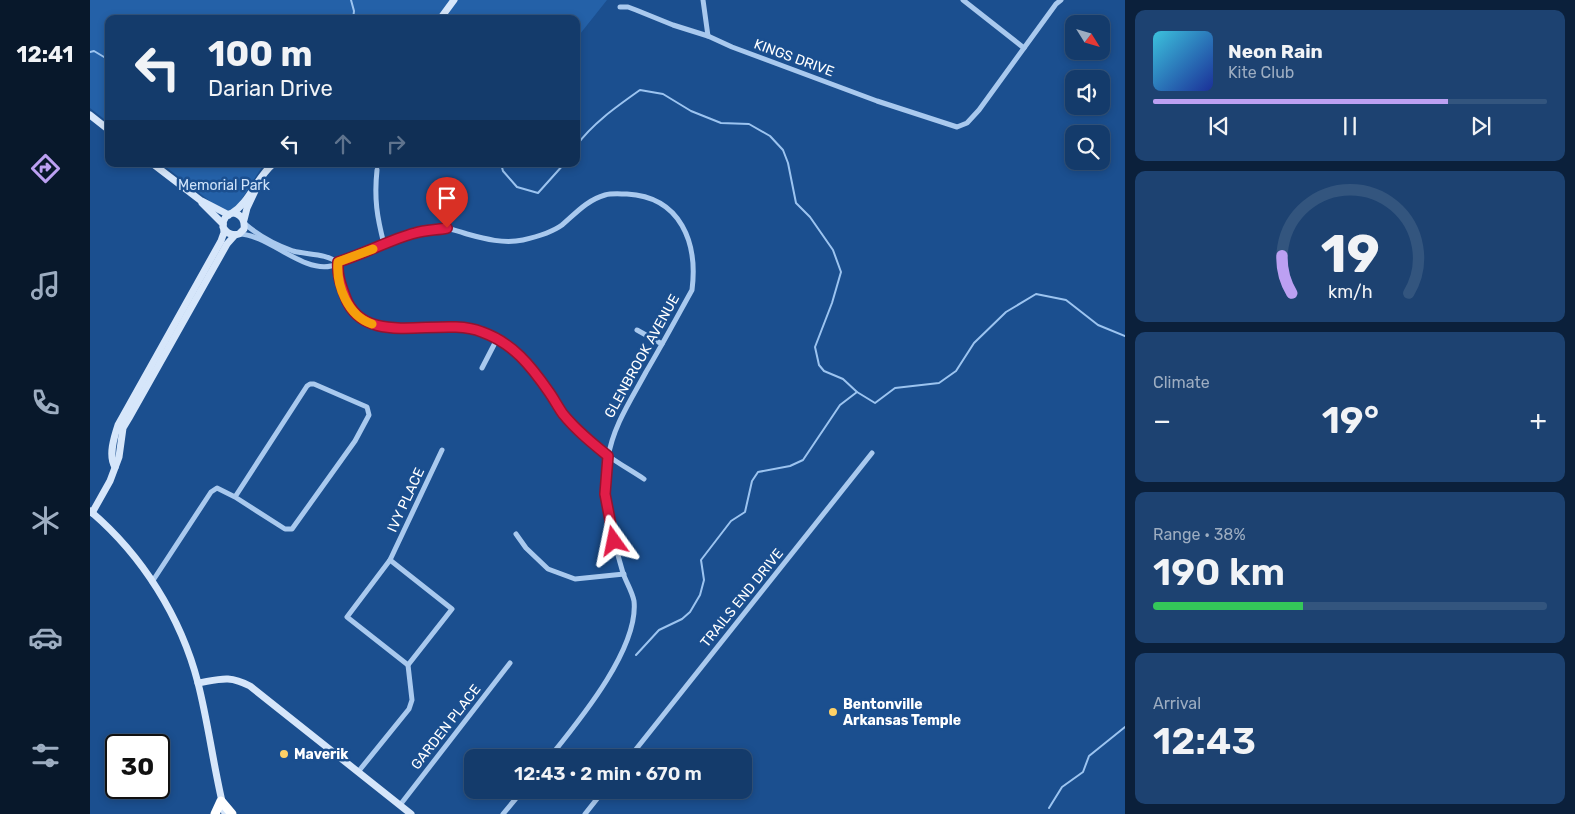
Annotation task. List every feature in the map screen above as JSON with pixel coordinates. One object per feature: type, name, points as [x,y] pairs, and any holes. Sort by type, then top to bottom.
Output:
[{"type":"highway","points":[[215,814],[221,801],[232,814]]},
{"type":"street","points":[[443,15],[454,0]]},
{"type":"street","points":[[703,0],[708,36]]},
{"type":"street","points":[[963,0],[1024,48],[1056,4],[1061,0]]},
{"type":"street","name":"KINGS DRIVE","points":[[620,6],[628,7],[673,25],[708,36],[732,47],[878,101],[957,127],[967,124],[979,110],[1024,48]]},
{"type":"street","points":[[90,115],[105,127]]},
{"type":"street","points":[[157,167],[200,200],[229,234],[237,235]]},
{"type":"street","points":[[115,467],[112,462],[115,434],[118,425],[221,241],[224,218],[237,210],[269,167]]},
{"type":"street","points":[[377,170],[376,213],[384,244]]},
{"type":"street","points":[[224,814],[198,683],[181,633],[152,582],[116,536],[91,513],[110,481],[119,457],[122,434],[129,418],[227,244],[244,229],[244,222],[257,184]]},
{"type":"street","name":"GLENBROOK AVENUE","points":[[237,235],[251,237],[307,264],[332,266],[416,232],[447,228],[503,242],[539,236],[560,226],[584,206],[606,194],[650,197],[676,217],[687,234],[693,253],[694,272],[692,290],[616,426],[608,456],[605,494],[614,541],[634,599],[634,614],[618,660],[596,697],[556,749]]},
{"type":"street","points":[[200,200],[230,214],[238,214],[244,222],[268,239],[293,251],[331,257],[338,262],[339,280],[347,303],[363,321],[378,326],[398,328],[460,327],[482,331],[514,349],[532,367],[562,413],[585,438],[608,456],[644,479]]},
{"type":"street","points":[[638,330],[662,344]]},
{"type":"street","points":[[482,368],[498,340]]},
{"type":"street","points":[[152,582],[160,573],[211,492],[218,488],[285,530],[292,529],[355,442],[369,414],[367,407],[314,384],[307,386],[235,497]]},
{"type":"street","name":"IVY PLACE","points":[[408,665],[347,617],[390,560],[442,450]]},
{"type":"street","name":"TRAILS END DRIVE","points":[[636,749],[872,453]]},
{"type":"street","points":[[516,534],[526,548],[548,569],[575,579],[624,574]]},
{"type":"street","points":[[358,772],[409,709],[412,700],[408,665],[452,609],[390,560]]},
{"type":"street","name":"GARDEN PLACE","points":[[400,806],[510,663]]},
{"type":"street","points":[[198,683],[236,679],[250,686],[411,814]]},
{"type":"street","points":[[503,814],[516,799]]},
{"type":"street","points":[[585,814],[597,799]]},
{"type":"green space","points":[[90,0],[607,0],[580,34],[580,15],[105,15],[105,120],[90,108]]},
{"type":"green space","name":"Memorial Park","points":[[166,167],[263,167],[236,207],[229,211],[220,209]]},
{"type":"waterway","points":[[351,0],[354,15]]},
{"type":"waterway","points":[[90,52],[94,51],[105,58]]},
{"type":"waterway","points":[[580,141],[597,123],[640,90],[663,94],[691,111],[721,123],[749,124],[770,136],[783,150],[788,163],[796,203],[810,217],[833,250],[841,272],[832,303],[815,347],[819,365],[824,371],[843,379],[857,392],[875,403],[895,388],[939,383],[956,371],[974,343],[1006,312],[1036,294],[1066,300],[1098,325],[1125,336]]},
{"type":"waterway","points":[[502,167],[503,171],[517,187],[538,193],[561,167]]},
{"type":"waterway","points":[[636,655],[659,630],[682,619],[690,612],[700,595],[704,580],[701,560],[731,521],[745,512],[752,481],[758,472],[790,466],[803,460],[840,405],[857,392]]},
{"type":"waterway","points":[[1049,808],[1062,787],[1083,772],[1089,756],[1125,727]]},
{"type":"slow traffic","points":[[372,324],[363,321],[347,303],[339,280],[338,262],[373,249]]},
{"type":"place","name":"Bentonville Arkansas Temple","points":[[833,712]]},
{"type":"place","name":"Maverik","points":[[284,754]]},
{"type":"route","points":[[447,228],[416,232],[363,254],[338,262],[339,280],[347,303],[363,321],[378,326],[398,328],[460,327],[482,331],[514,349],[532,367],[562,413],[585,438],[608,456],[605,494],[614,541]]}]
